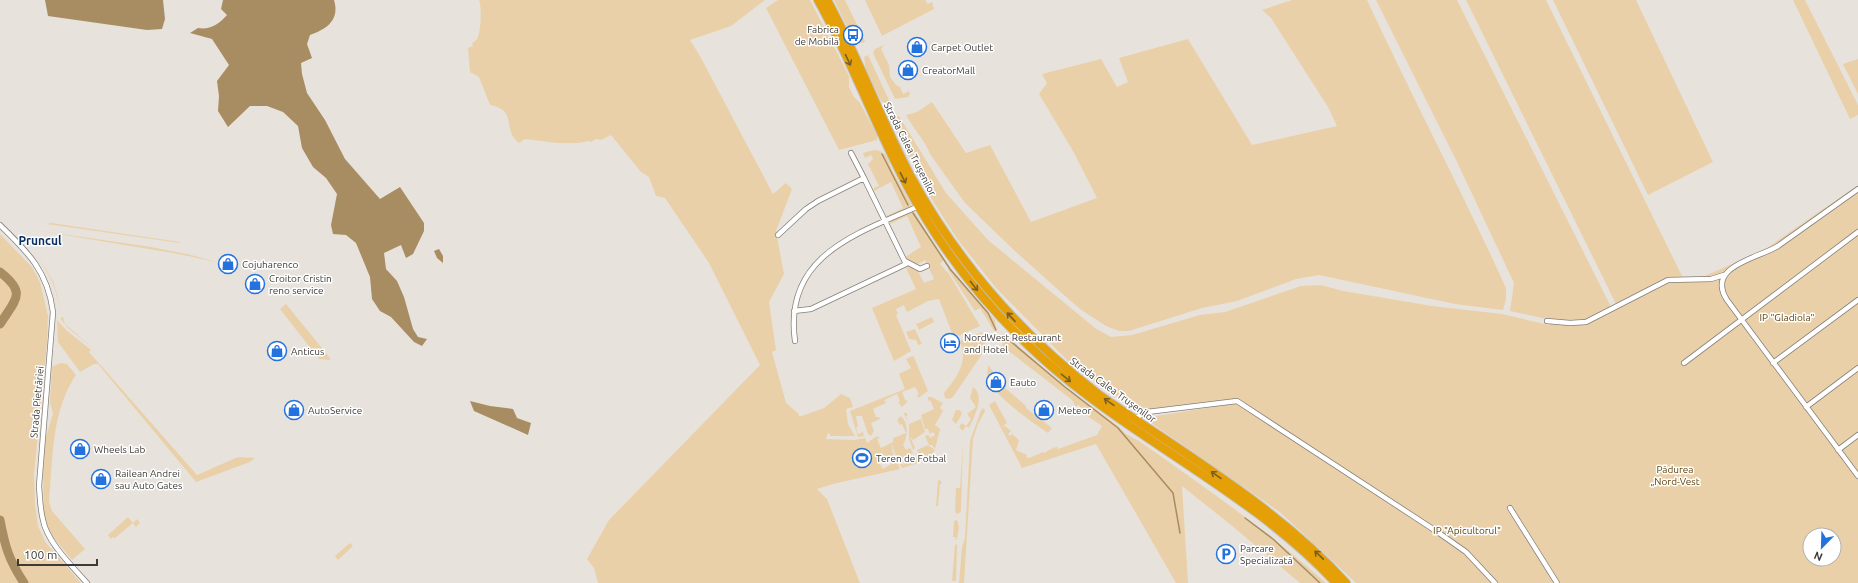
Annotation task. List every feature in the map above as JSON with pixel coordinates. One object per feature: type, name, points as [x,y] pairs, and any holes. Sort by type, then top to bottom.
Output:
[{"type":"highway","name":"Strada Calea Trușenilor","points":[[818,0],[838,39],[896,164],[919,206],[942,244],[980,294],[1016,334],[1083,392],[1265,519],[1302,550],[1336,583]]},
{"type":"highway","name":"Strada Calea Trușenilor","points":[[827,0],[909,174],[960,256],[997,302],[1042,348],[1072,373],[1133,419],[1272,515],[1318,555],[1346,583]]},
{"type":"street","points":[[851,153],[905,261],[920,269],[927,266]]},
{"type":"street","points":[[778,235],[806,209],[818,201],[864,178]]},
{"type":"street","points":[[1547,322],[1570,324],[1586,322],[1668,280],[1711,279],[1725,274],[1743,261],[1769,252],[1858,189]]},
{"type":"street","name":"Strada Calea Trușenilor","points":[[796,341],[794,311],[800,290],[812,267],[834,246],[919,206]]},
{"type":"street","name":"Strada Pietrăriei","points":[[0,225],[37,265],[49,291],[52,312],[39,486],[42,513],[45,528],[49,535],[61,553],[87,583]]},
{"type":"street","points":[[1684,363],[1858,232]]},
{"type":"street","points":[[794,311],[811,310],[906,264],[905,261]]},
{"type":"street","points":[[1725,274],[1722,284],[1724,295],[1858,476]]},
{"type":"street","points":[[1773,363],[1858,300]]},
{"type":"street","points":[[1806,407],[1858,368]]},
{"type":"street","points":[[1133,419],[1147,412],[1237,401],[1466,552],[1495,583]]},
{"type":"street","points":[[1838,450],[1858,435]]},
{"type":"street","points":[[1510,508],[1557,583]]},
{"type":"green space","points":[[479,0],[765,0],[731,26],[690,40],[700,56],[773,194],[786,183],[792,189],[776,231],[784,274],[769,302],[776,350],[772,352],[786,403],[799,414],[799,416],[802,416],[824,408],[841,394],[850,398],[853,407],[846,409],[848,424],[855,436],[830,436],[828,433],[826,439],[854,440],[865,438],[867,443],[877,436],[880,438],[877,439],[881,448],[893,442],[892,450],[894,455],[878,461],[883,469],[893,463],[891,458],[895,456],[900,469],[817,489],[827,499],[860,583],[598,583],[594,568],[587,559],[609,520],[760,365],[709,263],[665,198],[656,196],[649,177],[641,172],[611,135],[601,140],[596,139],[591,142],[588,141],[579,143],[557,143],[525,139],[519,143],[514,138],[507,116],[499,108],[490,105],[479,77],[470,72],[468,48],[473,46],[472,43],[478,36],[481,14]]},
{"type":"green space","points":[[778,0],[810,0],[849,76],[849,87],[854,97],[860,103],[877,135],[877,140],[839,150],[766,8]]},
{"type":"green space","points":[[834,0],[845,0],[865,41],[863,43],[856,42],[853,32],[848,29]]},
{"type":"green space","points":[[865,0],[925,0],[928,4],[932,2],[934,9],[882,36]]},
{"type":"green space","points":[[1292,0],[1367,0],[1506,288],[1506,299],[1503,310],[1455,304],[1319,275],[1296,279],[1237,301],[1202,308],[1129,331],[1119,331],[1106,326],[1080,309],[1016,252],[965,203],[930,154],[906,115],[917,112],[932,102],[966,153],[990,145],[1031,222],[1097,198],[1073,151],[1039,94],[1047,83],[1042,74],[1101,59],[1117,87],[1128,82],[1119,58],[1188,39],[1252,145],[1337,126],[1328,107],[1271,18],[1262,10]]},
{"type":"green space","points":[[1376,0],[1457,0],[1611,307],[1616,304],[1466,0],[1546,0],[1683,278],[1700,278],[1764,250],[1858,185],[1858,583],[1356,583],[1281,513],[1144,418],[1212,407],[1206,403],[1137,411],[1068,361],[996,288],[958,240],[934,203],[901,141],[890,116],[899,116],[946,193],[988,240],[1095,328],[1111,337],[1132,335],[1200,315],[1225,312],[1301,286],[1321,285],[1343,291],[1432,306],[1502,314],[1549,325],[1547,319],[1510,311],[1514,283],[1457,162]]},
{"type":"green space","points":[[1553,0],[1636,0],[1713,162],[1648,195]]},
{"type":"green space","points":[[1793,0],[1805,0],[1858,105],[1858,115],[1850,119]]},
{"type":"green space","points":[[884,45],[881,49],[889,65],[890,77],[896,85],[900,87],[903,94],[909,91],[910,94],[908,97],[895,99],[873,53],[875,49]]},
{"type":"green space","points":[[868,55],[889,100],[888,104],[881,101],[866,70],[864,57]]},
{"type":"green space","points":[[1858,59],[1858,94],[1843,64]]},
{"type":"green space","points":[[874,150],[880,151],[886,155],[893,172],[911,204],[910,207],[888,217],[886,216],[903,208],[891,182],[874,191],[874,188],[879,186],[868,164],[873,159],[871,155],[865,158],[863,153]]},
{"type":"green space","points":[[912,211],[915,213],[944,260],[940,264],[949,274],[980,326],[958,336],[957,334],[953,336],[939,299],[928,301],[907,312],[904,305],[896,309],[898,314],[896,315],[911,351],[894,361],[872,308],[916,289],[906,268],[910,266],[918,271],[924,283],[934,279],[925,260],[916,265],[905,257],[921,247],[907,216],[890,224],[891,221]]},
{"type":"green space","points":[[51,223],[180,242],[180,243],[47,224]]},
{"type":"green space","points":[[35,230],[151,247],[191,255],[220,263],[179,254]]},
{"type":"green space","points":[[0,234],[32,267],[40,282],[48,316],[47,343],[34,474],[35,504],[38,526],[46,543],[81,583],[0,583]]},
{"type":"green space","points":[[37,254],[53,281],[63,315],[52,281]]},
{"type":"green space","points":[[950,268],[995,320],[996,331],[994,331],[980,308],[975,311],[948,270]]},
{"type":"green space","points":[[286,304],[330,358],[330,360],[319,359],[280,309]]},
{"type":"green space","points":[[63,317],[65,324],[93,348],[68,328],[60,318]]},
{"type":"green space","points":[[932,317],[934,322],[919,330],[916,324]]},
{"type":"green space","points":[[57,320],[66,330],[91,350],[89,352],[197,475],[238,457],[255,458],[250,462],[196,482],[98,364],[94,364],[80,372],[58,342]]},
{"type":"green space","points":[[915,329],[922,344],[918,345],[916,340],[909,339],[906,332]]},
{"type":"green space","points":[[982,332],[986,347],[953,397],[949,399],[945,398],[944,393],[953,382],[962,363],[963,356],[960,341]]},
{"type":"green space","points":[[1005,338],[1009,338],[1062,384],[1118,426],[1126,434],[1139,441],[1258,527],[1326,583],[1300,583],[1182,486],[1188,583],[1176,583],[1096,444],[1022,468],[989,405],[995,401],[1007,423],[1002,427],[1005,426],[1011,431],[1008,434],[1010,436],[1012,434],[1019,440],[1016,450],[1027,455],[1026,457],[1029,458],[1043,452],[1044,453],[1055,447],[1056,449],[1056,446],[1058,449],[1097,435],[1102,426],[1083,413],[1085,410],[1078,405],[1076,407],[1072,400],[1010,352],[1003,349],[1002,341]]},
{"type":"green space","points":[[912,356],[914,357],[928,391],[918,398],[917,395],[919,394],[915,387],[902,392],[905,400],[908,401],[902,407],[898,402],[900,401],[897,394],[884,400],[886,403],[873,409],[876,417],[879,417],[880,419],[871,423],[874,431],[871,436],[868,434],[862,416],[856,416],[858,426],[856,428],[858,434],[863,432],[864,436],[858,437],[850,411],[905,389],[899,374],[911,368],[906,359]]},
{"type":"green space","points":[[60,363],[67,364],[76,375],[62,404],[58,420],[53,453],[49,502],[52,511],[85,549],[72,560],[49,532],[44,520],[43,473],[45,440],[53,414],[50,401],[52,367]]},
{"type":"green space","points":[[988,365],[1004,387],[1026,406],[1026,408],[1052,428],[1048,433],[1033,423],[999,395],[988,379]]},
{"type":"green space","points":[[973,387],[979,396],[978,407],[969,428],[966,426],[971,419],[967,414],[976,407],[970,398]]},
{"type":"green space","points":[[928,397],[932,397],[943,403],[940,408],[943,411],[935,425],[940,429],[935,449],[932,445],[929,445],[925,436],[929,435],[930,438],[935,435],[933,432],[930,434],[928,429],[925,429],[921,415],[934,409],[930,400],[928,401]]},
{"type":"green space","points":[[984,408],[985,411],[978,424],[973,439],[964,583],[959,583],[962,547],[965,538],[970,441],[981,410]]},
{"type":"green space","points":[[956,410],[960,410],[962,414],[956,424],[952,420]]},
{"type":"green space","points":[[905,412],[908,415],[906,416],[909,424],[904,414]]},
{"type":"green space","points":[[901,416],[904,419],[907,430],[903,445],[906,450],[910,448],[913,453],[900,458],[899,461],[893,449],[893,438],[906,433],[902,424],[900,425],[897,420]]},
{"type":"green space","points":[[921,419],[925,432],[913,440],[910,436],[915,448],[913,450],[909,439],[909,424]]},
{"type":"green space","points":[[962,423],[966,426],[963,431],[959,427]]},
{"type":"green space","points":[[963,442],[961,511],[958,514],[955,512],[956,488],[960,488]]},
{"type":"green space","points":[[928,445],[935,450],[927,461],[923,452],[919,454],[917,450]]},
{"type":"green space","points":[[918,458],[921,462],[902,468],[900,464],[902,463],[903,465]]},
{"type":"green space","points":[[938,480],[941,481],[942,484],[940,484],[938,506],[936,506]]},
{"type":"green space","points":[[128,517],[133,523],[115,538],[113,537],[111,539],[108,535]]},
{"type":"green space","points":[[137,519],[140,523],[136,527],[133,523]]},
{"type":"green space","points":[[957,520],[959,527],[957,539],[955,540],[956,537],[953,537],[954,521]]},
{"type":"green space","points":[[350,543],[353,546],[338,560],[335,556]]},
{"type":"green space","points":[[955,544],[957,545],[956,581],[952,581]]},
{"type":"shaded area","points":[[45,0],[163,0],[165,19],[162,29],[147,30],[48,16]]},
{"type":"shaded area","points":[[223,0],[334,0],[335,13],[331,23],[322,30],[310,35],[307,44],[312,58],[301,63],[302,74],[307,93],[325,120],[345,159],[380,199],[400,187],[424,223],[424,231],[413,254],[406,258],[401,245],[384,253],[386,269],[397,281],[404,297],[413,329],[418,337],[427,339],[422,346],[414,342],[391,317],[380,311],[372,299],[370,277],[356,243],[346,235],[333,234],[331,225],[337,194],[326,178],[313,167],[302,148],[298,126],[283,112],[267,106],[250,106],[228,127],[218,111],[219,96],[217,81],[229,65],[212,39],[190,33],[198,28],[214,26],[227,15],[221,9]]},
{"type":"shaded area","points":[[439,249],[443,256],[443,263],[437,258],[434,251]]},
{"type":"shaded area","points":[[470,401],[490,406],[513,409],[517,418],[531,423],[528,435],[474,411]]},
{"type":"waterway","points":[[882,154],[908,205]]},
{"type":"waterway","points":[[913,213],[950,269],[988,313],[996,330]]},
{"type":"waterway","points":[[0,272],[14,285],[16,291],[14,302],[0,324]]},
{"type":"waterway","points":[[1003,335],[1065,387],[1118,428],[1173,493],[1180,533]]},
{"type":"waterway","points":[[1245,518],[1273,539],[1320,583]]},
{"type":"waterway","points":[[0,520],[8,553],[24,583]]},
{"type":"place","name":"Fabrica de Mobilă","points":[[853,35]]},
{"type":"place","name":"Carpet Outlet","points":[[917,47]]},
{"type":"place","name":"CreatorMall","points":[[908,70]]},
{"type":"place","name":"Cojuharenco","points":[[228,264]]},
{"type":"place","name":"Croitor Cristin reno service","points":[[255,284]]},
{"type":"place","name":"NordWest Restaurant and Hotel","points":[[950,343]]},
{"type":"place","name":"Anticus","points":[[277,351]]},
{"type":"place","name":"Eauto","points":[[996,382]]},
{"type":"place","name":"AutoService","points":[[294,410]]},
{"type":"place","name":"Meteor","points":[[1044,410]]},
{"type":"place","name":"Wheels Lab","points":[[80,449]]},
{"type":"place","name":"Teren de Fotbal","points":[[862,458]]},
{"type":"place","name":"Railean Andrei sau Auto Gates","points":[[101,479]]},
{"type":"place","name":"Parcare Specializată","points":[[1226,554]]},
{"type":"district","name":"Pruncul","points":[[40,240]]},
{"type":"park label","name":"IP \"Gladiola\"","points":[[1787,317]]},
{"type":"park label","name":"Pădurea „Nord-Vest","points":[[1675,474]]},
{"type":"park label","name":"IP \"Apicultorul\"","points":[[1467,530]]}]
